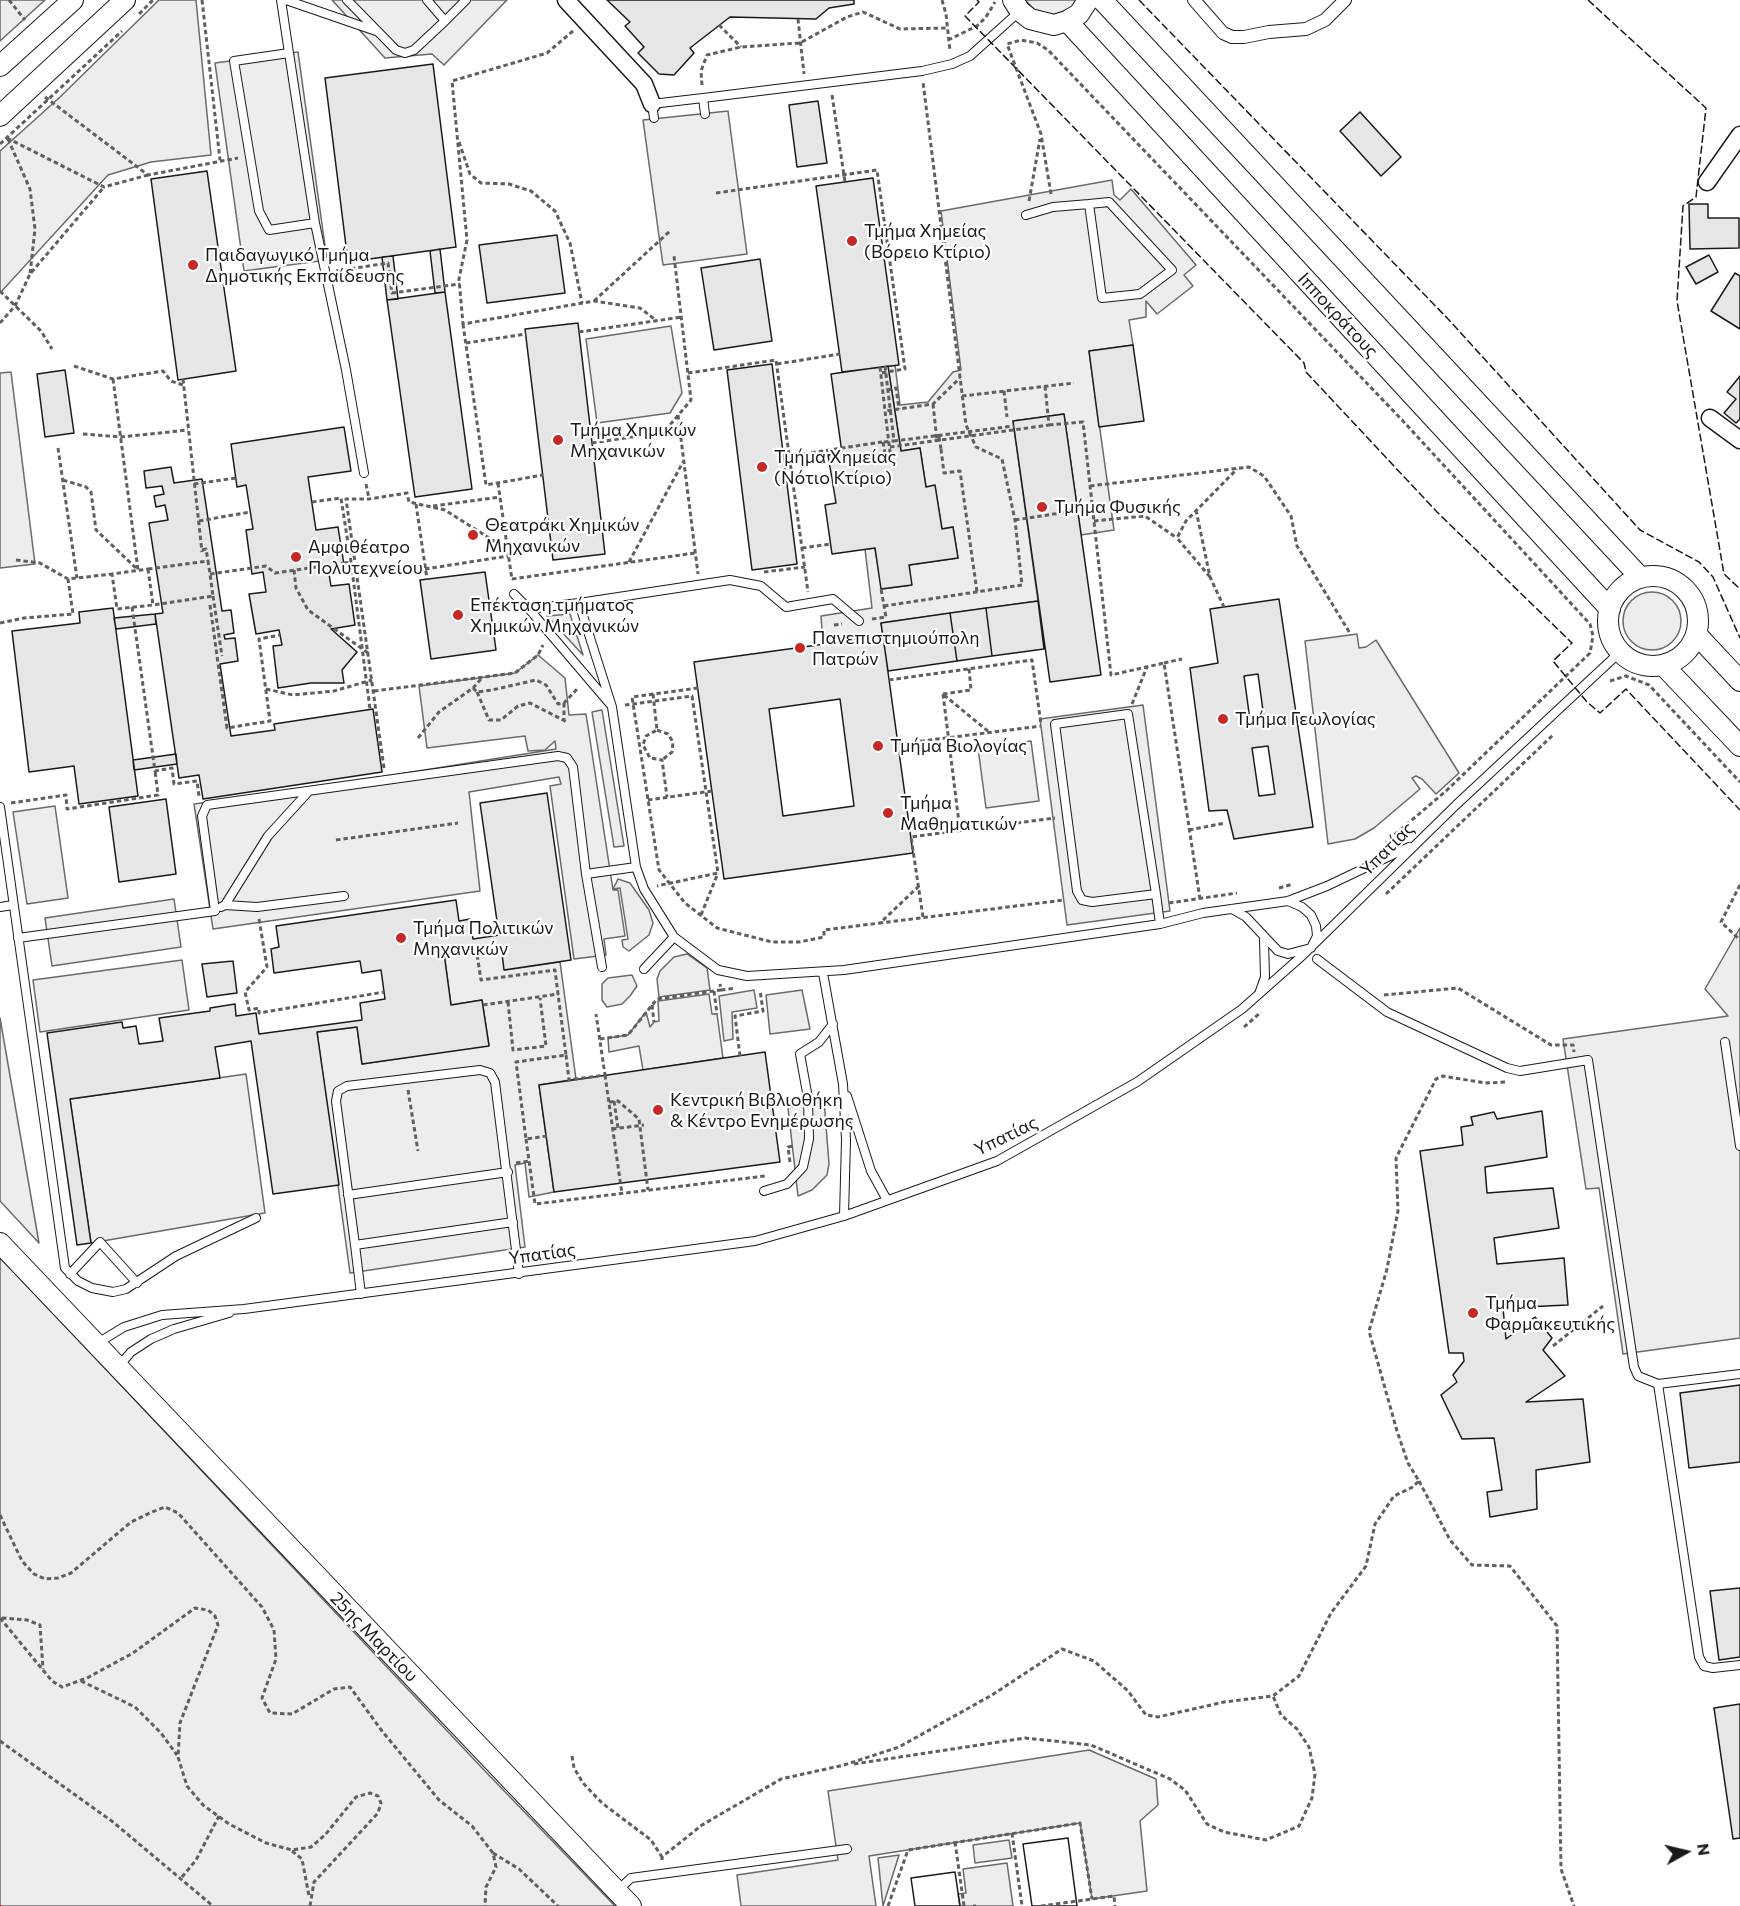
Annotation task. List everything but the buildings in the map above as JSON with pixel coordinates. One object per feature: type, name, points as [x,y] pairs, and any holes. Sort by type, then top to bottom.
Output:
[{"type":"street","points":[[0,66],[73,0]]},
{"type":"street","points":[[566,0],[644,84],[653,111]]},
{"type":"street","points":[[1016,6],[1041,24],[1067,21],[1079,14],[1088,0]]},
{"type":"street","points":[[1102,0],[1640,577]]},
{"type":"street","points":[[1194,0],[1223,33],[1232,37],[1306,29],[1324,20],[1345,0]]},
{"type":"street","points":[[0,116],[32,87],[131,8]]},
{"type":"street","name":"Ιπποκράτους","points":[[1067,21],[1610,609]]},
{"type":"street","points":[[1707,182],[1740,135]]},
{"type":"street","points":[[1710,418],[1740,440]]},
{"type":"street","points":[[1640,577],[1663,577],[1681,585],[1691,596],[1697,609],[1698,636],[1688,651],[1664,666],[1636,664],[1619,652],[1609,632],[1610,609],[1621,589],[1640,577]]},
{"type":"street","points":[[1698,636],[1740,681]]},
{"type":"street","points":[[1664,666],[1740,746]]},
{"type":"street","name":"25ης Μαρτίου","points":[[0,1243],[631,1906]]},
{"type":"lane","points":[[281,0],[315,223],[364,473]]},
{"type":"lane","points":[[286,0],[379,33]]},
{"type":"lane","points":[[346,0],[396,50],[405,54],[414,50],[466,0]]},
{"type":"lane","points":[[427,0],[445,21]]},
{"type":"lane","points":[[653,111],[703,98],[922,71],[952,64],[970,56],[1016,6]]},
{"type":"lane","points":[[289,53],[234,61],[259,212],[269,230],[315,223]]},
{"type":"lane","points":[[703,98],[705,114]]},
{"type":"lane","points":[[1026,215],[1053,207],[1109,202],[1172,270],[1140,294],[1102,298],[1089,204]]},
{"type":"lane","points":[[529,609],[730,580],[761,586],[786,607],[833,599],[859,621]]},
{"type":"lane","points":[[514,594],[612,707]]},
{"type":"lane","points":[[579,603],[612,707],[636,867],[644,889],[674,937],[718,970],[747,976],[823,973],[1160,924],[1203,913],[1288,901],[1327,886],[1418,842]]},
{"type":"lane","name":"Υπατίας","points":[[96,1344],[144,1320],[187,1312],[244,1309],[755,1241],[843,1216],[997,1161],[1067,1124],[1137,1082],[1242,1009],[1311,948],[1418,842],[1619,652]]},
{"type":"lane","points":[[1156,894],[1092,902],[1082,900],[1077,891],[1055,724],[1128,714],[1158,905],[1160,924]]},
{"type":"lane","points":[[215,911],[202,816],[207,805],[558,756],[567,758],[573,766],[586,874],[602,967]]},
{"type":"lane","points":[[18,938],[215,911],[225,905],[268,836],[309,791]]},
{"type":"lane","points":[[0,806],[65,1268],[70,1274],[92,1288],[113,1292],[126,1289],[176,1256],[256,1218]]},
{"type":"lane","points":[[586,874],[636,867]]},
{"type":"lane","points":[[225,905],[257,907],[344,896]]},
{"type":"lane","points":[[1231,909],[1246,917],[1264,940],[1278,951],[1288,954],[1311,948],[1317,936],[1311,915],[1302,907],[1288,901]]},
{"type":"lane","points":[[0,907],[13,905]]},
{"type":"lane","points":[[644,969],[674,937]]},
{"type":"lane","points":[[1259,994],[1265,977],[1264,940]]},
{"type":"lane","points":[[1317,959],[1387,1012],[1472,1053],[1520,1071],[1588,1060],[1634,1367],[1638,1376],[1648,1382],[1658,1384],[1740,1374]]},
{"type":"lane","points":[[823,973],[843,1084],[846,1140],[843,1216]]},
{"type":"lane","points":[[764,1191],[786,1184],[803,1167],[809,1139],[808,1098],[800,1054],[819,1042],[833,1024]]},
{"type":"lane","points":[[1725,1042],[1740,1146]]},
{"type":"lane","points":[[361,1294],[336,1101],[338,1091],[347,1086],[480,1070],[490,1073],[495,1082],[508,1172],[519,1274]]},
{"type":"lane","points":[[843,1084],[872,1171],[886,1200]]},
{"type":"lane","points":[[348,1195],[508,1172]]},
{"type":"lane","points":[[355,1245],[513,1222]]},
{"type":"lane","points":[[70,1274],[100,1242],[137,1283]]},
{"type":"lane","name":"Υπατίας","points":[[118,1367],[130,1352],[164,1333],[244,1309]]},
{"type":"lane","points":[[1658,1384],[1699,1657],[1704,1666],[1713,1668],[1740,1665]]},
{"type":"lane","points":[[617,1891],[631,1878],[848,1849]]},
{"type":"path","points":[[9,0],[36,33]]},
{"type":"path","points":[[131,8],[153,0]]},
{"type":"path","points":[[202,0],[220,160]]},
{"type":"path","points":[[942,0],[952,64]]},
{"type":"path","points":[[948,40],[977,26],[986,17],[994,0]]},
{"type":"path","points":[[703,98],[701,71],[707,55],[741,47],[800,43],[847,17],[864,12],[900,29],[947,28]]},
{"type":"path","points":[[798,19],[805,84]]},
{"type":"path","points":[[543,475],[486,485],[463,324],[460,284],[467,240],[452,81],[547,53],[585,20]]},
{"type":"path","points":[[0,144],[50,100],[129,23]]},
{"type":"path","points":[[719,26],[741,47]]},
{"type":"path","points":[[1053,207],[1041,134],[1007,44],[1021,40],[1037,43],[1048,50],[1402,421],[1590,624],[1593,636],[1590,653],[1446,791],[1384,844]]},
{"type":"path","points":[[884,606],[1022,585],[1015,520],[1002,459],[975,447],[966,425],[922,71]]},
{"type":"path","points":[[831,81],[845,182]]},
{"type":"path","points":[[32,87],[148,175]]},
{"type":"path","points":[[0,134],[104,187]]},
{"type":"path","points":[[1026,215],[1041,134]]},
{"type":"path","points":[[7,138],[30,189],[35,229],[30,274]]},
{"type":"path","points":[[458,138],[470,174],[481,183],[509,184],[531,191],[555,211],[570,243],[582,303]]},
{"type":"path","points":[[0,323],[15,306],[30,274],[104,187],[220,160],[249,157]]},
{"type":"path","points":[[716,193],[877,170],[905,369],[880,373]]},
{"type":"path","points":[[594,301],[670,231]]},
{"type":"path","points":[[592,443],[664,432],[691,400],[674,256]]},
{"type":"path","points":[[326,272],[388,263],[392,293],[460,284]]},
{"type":"path","points":[[0,291],[41,331],[52,349]]},
{"type":"path","points":[[463,324],[594,301],[640,308],[657,321]]},
{"type":"path","points":[[579,332],[682,317]]},
{"type":"path","points":[[466,343],[526,334]]},
{"type":"path","points":[[777,364],[840,354]]},
{"type":"path","points":[[688,373],[776,360],[810,603]]},
{"type":"path","points":[[74,366],[113,379],[163,371],[171,381],[183,386]]},
{"type":"path","points":[[885,366],[894,441]]},
{"type":"path","points":[[879,367],[890,452],[885,453],[884,442]]},
{"type":"path","points":[[885,411],[933,404],[960,378]]},
{"type":"path","points":[[113,379],[138,570]]},
{"type":"path","points":[[183,379],[202,551],[206,549],[222,656]]},
{"type":"path","points":[[962,396],[1074,383]]},
{"type":"path","points":[[1045,386],[1048,425]]},
{"type":"path","points":[[887,390],[896,388],[899,409]]},
{"type":"path","points":[[1004,391],[1007,417]]},
{"type":"path","points":[[933,404],[944,473],[960,471],[977,592]]},
{"type":"path","points":[[678,415],[699,584]]},
{"type":"path","points":[[789,456],[884,442],[971,437],[1009,430],[1083,422],[1110,675],[1182,659]]},
{"type":"path","points":[[890,447],[1014,426]]},
{"type":"path","points":[[83,434],[121,437],[188,430]]},
{"type":"path","points":[[58,448],[77,578]]},
{"type":"path","points":[[629,562],[684,461]]},
{"type":"path","points":[[1177,538],[1186,521],[1238,467]]},
{"type":"path","points":[[1090,486],[1249,467],[1264,476],[1291,516],[1297,546],[1351,635]]},
{"type":"path","points":[[194,484],[236,478]]},
{"type":"path","points":[[63,480],[86,487],[91,492],[96,530],[138,570]]},
{"type":"path","points":[[498,483],[514,594]]},
{"type":"path","points":[[386,780],[346,499],[369,499],[407,493],[409,502],[445,510],[508,550]]},
{"type":"path","points":[[430,506],[500,497]]},
{"type":"path","points":[[312,502],[341,498],[370,709]]},
{"type":"path","points":[[416,504],[427,579]]},
{"type":"path","points":[[1015,520],[1093,508]]},
{"type":"path","points":[[1196,510],[1210,577],[1224,607]]},
{"type":"path","points":[[199,520],[250,512]]},
{"type":"path","points":[[1094,521],[1145,516],[1177,538],[1210,577]]},
{"type":"path","points":[[802,548],[831,544]]},
{"type":"path","points":[[512,579],[695,553]]},
{"type":"path","points":[[425,568],[508,556]]},
{"type":"path","points":[[16,560],[40,563],[68,579],[208,561]]},
{"type":"path","points":[[210,574],[266,566],[275,573],[351,562]]},
{"type":"path","points":[[759,573],[805,567]]},
{"type":"path","points":[[148,569],[153,605]]},
{"type":"path","points":[[294,570],[296,588],[308,610],[368,653]]},
{"type":"path","points":[[112,574],[117,609],[213,596]]},
{"type":"path","points":[[0,623],[24,618],[73,614],[68,579]]},
{"type":"path","points":[[210,605],[227,728],[270,721],[258,639],[280,635]]},
{"type":"path","points":[[0,806],[66,795],[67,809],[158,795],[132,608]]},
{"type":"path","points":[[374,691],[515,673],[538,655],[549,633]]},
{"type":"path","points":[[889,680],[1032,660],[1041,726]]},
{"type":"path","points":[[1164,663],[1203,913]]},
{"type":"path","points":[[1128,714],[1147,667]]},
{"type":"path","points":[[942,694],[971,690],[969,668]]},
{"type":"path","points":[[1607,683],[1615,678],[1626,676],[1649,685],[1740,782]]},
{"type":"path","points":[[475,690],[482,678]]},
{"type":"path","points":[[418,738],[439,712],[475,690],[536,680],[546,685],[558,704],[564,703],[588,678]]},
{"type":"path","points":[[265,689],[293,695],[334,691],[372,680]]},
{"type":"path","points":[[698,688],[632,696],[658,870],[685,903],[717,928],[772,942],[799,942],[824,937],[824,930],[1064,900]]},
{"type":"path","points":[[475,690],[489,720],[501,720],[518,706],[530,703],[566,721],[564,703]]},
{"type":"path","points":[[653,694],[657,730]]},
{"type":"path","points":[[942,694],[989,732]]},
{"type":"path","points":[[942,694],[960,831]]},
{"type":"path","points":[[612,707],[692,696],[718,873],[700,915]]},
{"type":"path","points":[[898,744],[1055,724]]},
{"type":"path","points":[[657,730],[668,734],[673,742],[672,752],[662,760],[650,758],[643,745],[646,736],[657,730]]},
{"type":"path","points":[[1384,896],[1553,734]]},
{"type":"path","points":[[662,760],[667,796]]},
{"type":"path","points":[[154,771],[172,768],[174,784],[197,781]]},
{"type":"path","points":[[648,800],[712,791]]},
{"type":"path","points":[[924,917],[911,837],[1067,816]]},
{"type":"path","points":[[336,840],[458,823]]},
{"type":"path","points":[[1189,830],[1225,824]]},
{"type":"path","points":[[644,889],[718,873]]},
{"type":"path","points":[[1278,888],[1299,882]]},
{"type":"path","points":[[1740,885],[1721,922],[1740,940]]},
{"type":"path","points":[[880,923],[918,886]]},
{"type":"path","points":[[1158,905],[1245,892]]},
{"type":"path","points":[[257,907],[267,968],[245,992],[249,1010],[259,1008],[259,1013],[384,992]]},
{"type":"path","points":[[476,948],[481,980],[555,970],[569,1080],[605,1075]]},
{"type":"path","points":[[718,970],[721,990]]},
{"type":"path","points":[[600,1039],[628,1035],[657,999],[736,988]]},
{"type":"path","points":[[1379,995],[1458,988],[1551,1045],[1573,1045],[1575,1062]]},
{"type":"path","points":[[740,1056],[735,1016],[763,1011],[760,990]]},
{"type":"path","points":[[714,991],[717,1014]]},
{"type":"path","points":[[483,1005],[558,994]]},
{"type":"path","points":[[508,1002],[513,1050],[546,1046],[540,997]]},
{"type":"path","points":[[652,1005],[654,1022]]},
{"type":"path","points":[[596,1014],[622,1194]]},
{"type":"path","points":[[566,1055],[516,1062],[535,1204],[775,1175]]},
{"type":"path","points":[[1520,1071],[1516,1078],[1506,1083],[1485,1083],[1443,1076],[1436,1079],[1396,1158],[1398,1211],[1387,1269],[1369,1331],[1408,1463],[1450,1540],[1472,1565],[1510,1566],[1557,1626],[1561,1869],[1574,1906]]},
{"type":"path","points":[[407,1079],[418,1151]]},
{"type":"path","points":[[614,1101],[618,1128]]},
{"type":"path","points":[[609,1102],[618,1101],[639,1119],[642,1125],[648,1190]]},
{"type":"path","points":[[612,1129],[642,1125]]},
{"type":"path","points":[[526,1138],[547,1136]]},
{"type":"path","points":[[521,1162],[529,1161]]},
{"type":"path","points":[[1552,1346],[1603,1306]]},
{"type":"path","points":[[844,1766],[899,1747],[992,1695],[1062,1649],[1094,1661],[1128,1691],[1146,1715],[1158,1717],[1224,1702],[1273,1696],[1299,1676],[1331,1613],[1366,1566],[1375,1524],[1394,1496],[1411,1488],[1419,1481]]},
{"type":"path","points":[[0,1515],[22,1561],[34,1574],[45,1579],[71,1573],[131,1522],[165,1507],[178,1513],[262,1607],[274,1630],[276,1659],[262,1698],[270,1713],[292,1714],[334,1689],[350,1687],[439,1800],[472,1826],[493,1853],[519,1869],[558,1906]]},
{"type":"path","points":[[0,1618],[43,1671],[62,1687],[81,1681],[133,1653],[195,1608],[207,1610],[215,1616],[218,1625],[180,1723],[178,1757]]},
{"type":"path","points":[[0,1618],[27,1620],[40,1625],[43,1671]]},
{"type":"path","points":[[81,1681],[135,1707],[161,1733],[178,1757],[187,1786],[203,1805],[266,1843],[292,1850],[302,1858],[310,1906]]},
{"type":"path","points":[[662,1857],[702,1825],[781,1779],[844,1766],[1025,1738],[1091,1745],[1170,1779],[1185,1790],[1207,1824],[1224,1832],[1266,1839],[1299,1826],[1312,1798],[1316,1774],[1309,1747],[1297,1729],[1281,1715],[1273,1696]]},
{"type":"path","points":[[0,1741],[113,1822],[182,1877],[213,1906]]},
{"type":"path","points":[[572,1756],[574,1768],[583,1783],[602,1803],[651,1840],[662,1857],[660,1874]]},
{"type":"path","points":[[292,1850],[311,1846],[318,1841],[356,1797],[370,1792],[378,1796],[381,1803],[378,1813],[314,1882],[310,1898]]},
{"type":"path","points":[[182,1877],[196,1860],[219,1816]]},
{"type":"path","points":[[888,1906],[908,1850],[1080,1823],[1092,1899]]},
{"type":"path","points":[[1012,1833],[1022,1906]]},
{"type":"path","points":[[955,1842],[964,1906]]},
{"type":"path","points":[[485,1906],[486,1887],[496,1867],[493,1853]]},
{"type":"path","points":[[1041,1906],[1114,1896],[1115,1906]]},
{"type":"shaded area","points":[[0,0],[45,0],[0,41]]},
{"type":"shaded area","points":[[159,0],[196,0],[211,155],[151,162],[108,175],[0,293],[0,151],[59,98]]},
{"type":"shaded area","points":[[332,0],[507,0],[444,65],[432,54],[385,58]]},
{"type":"shaded area","points":[[1025,0],[1078,0],[1071,8],[1054,15],[1036,11]]},
{"type":"shaded area","points":[[298,52],[327,260],[244,271],[215,63]]},
{"type":"shaded area","points":[[728,111],[747,254],[663,265],[643,120]]},
{"type":"shaded area","points":[[1112,180],[1114,195],[1120,200],[1131,189],[1196,265],[1184,275],[1193,286],[1157,314],[1146,301],[1146,317],[1129,320],[1133,345],[1089,351],[1114,530],[1081,535],[1064,414],[1013,421],[1038,601],[881,623],[883,636],[823,644],[821,616],[872,608],[865,549],[875,548],[882,589],[911,585],[909,565],[958,558],[953,527],[942,529],[935,486],[926,487],[920,448],[901,451],[888,366],[895,365],[900,405],[928,402],[953,372],[961,370],[941,211]]},
{"type":"shaded area","points":[[671,326],[682,393],[670,413],[597,423],[586,339]]},
{"type":"shaded area","points":[[11,372],[35,564],[0,568],[0,373]]},
{"type":"shaded area","points":[[1646,592],[1658,592],[1668,596],[1677,605],[1681,627],[1673,642],[1658,650],[1646,650],[1636,646],[1627,637],[1623,627],[1623,615],[1627,605],[1636,596]]},
{"type":"shaded area","points":[[570,614],[583,655],[547,616]]},
{"type":"shaded area","points":[[1357,634],[1359,648],[1366,647],[1376,640],[1459,773],[1436,794],[1422,779],[1416,776],[1412,778],[1420,789],[1374,828],[1355,839],[1328,844],[1305,641]]},
{"type":"shaded area","points":[[538,655],[565,678],[569,715],[586,714],[613,890],[618,890],[625,936],[604,939],[606,955],[574,959],[550,786],[561,784],[559,777],[469,792],[480,891],[213,929],[194,804],[293,791],[556,749],[555,741],[545,750],[528,751],[525,736],[427,748],[419,686],[515,673]]},
{"type":"shaded area","points":[[1143,705],[1170,911],[1067,925],[1040,719]]},
{"type":"shaded area","points":[[602,710],[624,846],[614,847],[592,712]]},
{"type":"shaded area","points":[[1031,741],[1039,801],[986,808],[978,748]]},
{"type":"shaded area","points":[[55,806],[68,898],[27,904],[13,812]]},
{"type":"shaded area","points":[[618,879],[630,883],[649,910],[653,923],[649,935],[629,951],[623,947],[622,940],[628,939],[620,888],[613,889]]},
{"type":"shaded area","points":[[174,899],[181,947],[52,966],[45,918]]},
{"type":"shaded area","points":[[1740,928],[1740,1338],[1623,1354],[1599,1188],[1586,1189],[1563,1039],[1728,1016],[1705,989]]},
{"type":"shaded area","points":[[501,945],[505,970],[560,962],[576,1079],[539,1085],[554,1192],[529,1197],[525,1163],[515,1165],[525,1247],[350,1273],[317,1032],[357,1027],[362,1064],[489,1045],[482,1000],[451,1005],[444,953]]},
{"type":"shaded area","points":[[687,954],[707,968],[710,990],[659,997],[657,979],[660,971],[674,957]]},
{"type":"shaded area","points":[[182,960],[189,1010],[40,1032],[33,980]]},
{"type":"shaded area","points":[[632,975],[637,986],[630,996],[622,1004],[607,1007],[602,1000],[602,984],[608,978]]},
{"type":"shaded area","points":[[754,990],[757,1008],[732,1012],[733,1039],[724,1041],[719,996]]},
{"type":"shaded area","points":[[802,990],[810,1029],[770,1034],[766,995]]},
{"type":"shaded area","points":[[709,994],[712,1014],[717,1014],[723,1058],[643,1070],[639,1046],[609,1052],[608,1038],[628,1035],[646,1012],[650,1027],[654,1022],[659,1021],[658,1001]]},
{"type":"shaded area","points":[[0,1018],[39,1243],[0,1201]]},
{"type":"shaded area","points":[[246,1074],[265,1213],[91,1243],[70,1099]]},
{"type":"shaded area","points":[[824,1100],[829,1164],[827,1175],[812,1190],[798,1196],[788,1108]]},
{"type":"shaded area","points":[[0,1257],[484,1770],[615,1906],[0,1906]]},
{"type":"shaded area","points":[[1089,1750],[1156,1779],[1158,1805],[1140,1821],[1147,1891],[1092,1899],[1080,1823],[869,1856],[876,1906],[741,1906],[737,1875],[838,1860],[828,1791]]},
{"type":"shaded area","points":[[1009,1840],[1012,1858],[975,1863],[973,1845]]},
{"type":"shaded area","points":[[899,1855],[883,1906],[878,1858]]},
{"type":"shaded area","points":[[1007,1863],[1013,1906],[960,1906],[958,1894],[966,1893],[963,1869]]},
{"type":"fence","points":[[977,0],[979,2],[965,16],[1304,363],[1306,372],[1437,512],[1572,643],[1553,661],[1587,702],[1600,713],[1626,689],[1740,810]]},
{"type":"fence","points":[[1139,0],[1449,320],[1640,530],[1699,562],[1713,577],[1740,638]]},
{"type":"fence","points":[[1588,0],[1706,108],[1696,197],[1683,206],[1677,301],[1724,574],[1740,589]]},
{"type":"place","name":"Τμήμα Xημείας (Βόρειο Κτίριο)","points":[[852,241]]},
{"type":"place","name":"Παιδαγωγικό Τμήμα Δημοτικής Εκπαίδευσης","points":[[193,265]]},
{"type":"place","name":"Τμήμα Χημικών Μηχανικών","points":[[558,440]]},
{"type":"place","name":"Τμήμα Χημείας (Νότιο Κτίριο)","points":[[762,467]]},
{"type":"place","name":"Τμήμα Φυσικής","points":[[1042,507]]},
{"type":"place","name":"Θεατράκι Χημικών Μηχανικών","points":[[473,535]]},
{"type":"place","name":"Αμφιθέατρο Πολυτεχνείου","points":[[296,557]]},
{"type":"place","name":"Επέκταση τμήματος Χημικών Μηχανικών","points":[[458,615]]},
{"type":"place","name":"Πανεπιστημιούπολη Πατρών","points":[[800,648]]},
{"type":"place","name":"Τμήμα Γεωλογίας","points":[[1223,719]]},
{"type":"place","name":"Τμήμα Βιολογίας","points":[[878,746]]},
{"type":"place","name":"Τμήμα Μαθηματικών","points":[[888,813]]},
{"type":"place","name":"Τμήμα Πολιτικών Μηχανικών","points":[[401,938]]},
{"type":"place","name":"Κεντρική Βιβλιοθήκη & Κέντρο Ενημέρωσης","points":[[658,1110]]},
{"type":"place","name":"Τμήμα Φαρμακευτικής","points":[[1473,1313]]}]
